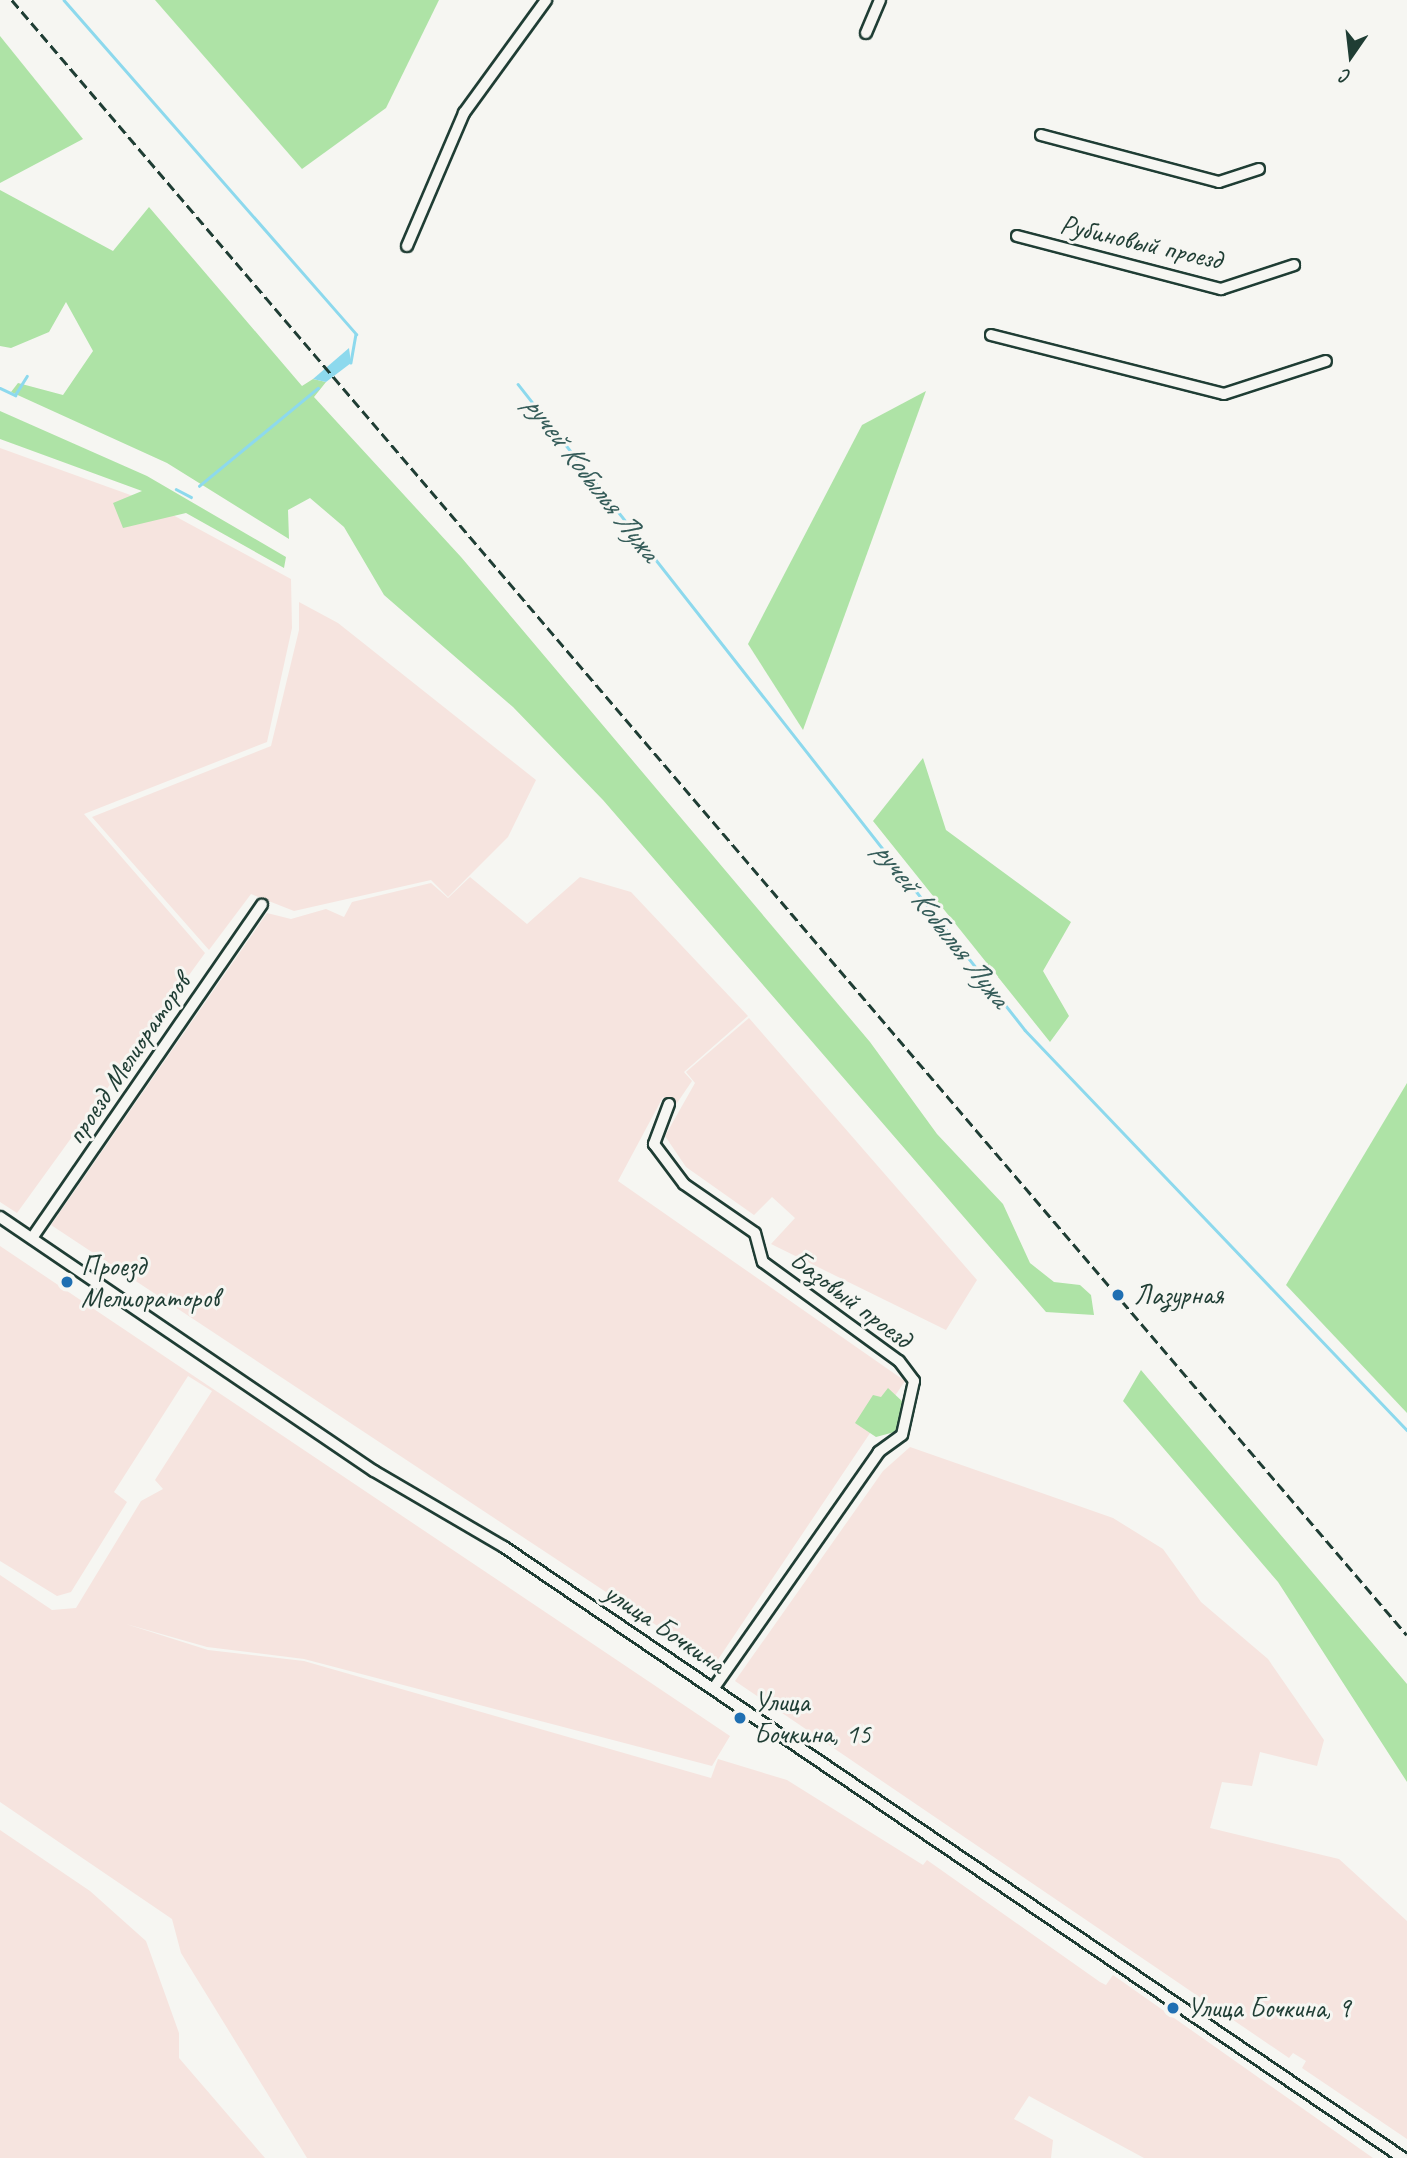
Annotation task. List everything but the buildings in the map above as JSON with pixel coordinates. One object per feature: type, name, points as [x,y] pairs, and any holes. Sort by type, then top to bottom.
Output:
[{"type":"street","points":[[407,246],[464,113],[547,0]]},
{"type":"street","points":[[866,33],[880,0]]},
{"type":"street","points":[[1041,135],[1219,182],[1259,169]]},
{"type":"street","name":"Рубиновый проезд","points":[[1017,236],[1221,289],[1294,265]]},
{"type":"street","points":[[991,335],[1224,394],[1326,361]]},
{"type":"street","name":"проезд Мелиораторов","points":[[32,1238],[262,905]]},
{"type":"street","name":"Базовый проезд","points":[[669,1104],[654,1144],[684,1184],[755,1233],[763,1262],[899,1361],[914,1381],[902,1435],[879,1452],[714,1688]]},
{"type":"street","name":"улица Бочкина","points":[[0,1217],[374,1471],[504,1547],[1403,2158]]},
{"type":"shaded area","points":[[0,448],[147,501],[291,579],[292,628],[267,742],[84,814],[205,953],[17,1213],[0,1202]]},
{"type":"shaded area","points":[[299,602],[338,623],[536,780],[508,837],[448,897],[431,880],[294,911],[251,894],[209,950],[92,817],[271,746],[299,630]]},
{"type":"shaded area","points":[[470,877],[527,924],[580,877],[631,892],[748,1016],[684,1072],[692,1081],[675,1106],[663,1097],[618,1181],[905,1381],[715,1664],[51,1225],[267,913],[291,919],[326,909],[344,917],[352,902],[431,883],[448,898]]},
{"type":"shaded area","points":[[749,1018],[977,1280],[946,1330],[771,1244],[795,1218],[772,1197],[754,1215],[686,1167],[665,1136],[695,1083],[686,1072]]},
{"type":"shaded area","points":[[0,1246],[730,1736],[712,1766],[304,1659],[207,1647],[126,1624],[208,1650],[304,1661],[711,1778],[718,1759],[787,1780],[923,1865],[927,1860],[1100,1982],[1106,1985],[1113,1975],[1373,2158],[1144,2158],[1029,2096],[1014,2119],[1053,2140],[1051,2158],[307,2158],[181,1953],[172,1919],[0,1802],[0,1575],[52,1610],[76,1608],[141,1501],[163,1489],[155,1480],[212,1391],[188,1376],[114,1492],[127,1502],[71,1592],[57,1596],[0,1561]]},
{"type":"shaded area","points":[[910,1447],[1113,1518],[1163,1549],[1201,1602],[1268,1659],[1324,1740],[1317,1766],[1260,1752],[1252,1786],[1222,1782],[1210,1828],[1339,1859],[1407,1921],[1407,2139],[1302,2068],[1306,2061],[1293,2053],[1289,2058],[735,1681],[883,1471]]},
{"type":"shaded area","points":[[0,1830],[90,1891],[146,1941],[179,2033],[179,2058],[265,2158],[0,2158]]},
{"type":"green space","points":[[155,0],[439,0],[386,108],[302,169]]},
{"type":"green space","points":[[0,36],[83,139],[0,183]]},
{"type":"green space","points":[[0,190],[113,251],[149,207],[302,386],[313,379],[326,382],[314,397],[461,557],[870,1042],[937,1134],[1003,1204],[1030,1263],[1054,1282],[1080,1285],[1091,1295],[1094,1315],[1046,1312],[603,800],[513,707],[384,595],[344,527],[310,498],[288,510],[289,539],[167,463],[11,392],[18,383],[63,395],[93,351],[66,302],[49,332],[11,348],[0,346]]},
{"type":"green space","points":[[926,391],[803,730],[748,644],[862,425]]},
{"type":"green space","points":[[0,411],[147,476],[286,557],[284,568],[186,513],[123,528],[113,503],[142,491],[0,439]]},
{"type":"green space","points":[[923,758],[946,830],[1071,922],[1043,971],[1069,1016],[1050,1042],[873,821]]},
{"type":"green space","points":[[1407,1083],[1407,1413],[1286,1285]]},
{"type":"green space","points":[[1141,1370],[1407,1684],[1407,1782],[1278,1582],[1123,1401]]},
{"type":"green space","points":[[888,1388],[904,1403],[902,1430],[876,1437],[855,1423],[873,1395],[881,1397]]},
{"type":"water","points":[[349,348],[351,363],[326,382],[313,379]]},
{"type":"waterway","points":[[64,0],[356,334],[351,363]]},
{"type":"waterway","points":[[0,388],[15,395],[27,376]]},
{"type":"waterway","name":"ручей Кобылья Лужа","points":[[518,384],[1025,1030],[1407,1430]]},
{"type":"waterway","points":[[199,486],[318,388]]},
{"type":"waterway","points":[[176,489],[191,497]]},
{"type":"railway","points":[[12,0],[1407,1635]]},
{"type":"place","name":"Проезд Мелиораторов","points":[[67,1282]]},
{"type":"place","name":"Лазурная","points":[[1118,1295]]},
{"type":"place","name":"Улица Бочкина, 15","points":[[740,1718]]},
{"type":"place","name":"Улица Бочкина, 9","points":[[1173,2008]]}]
